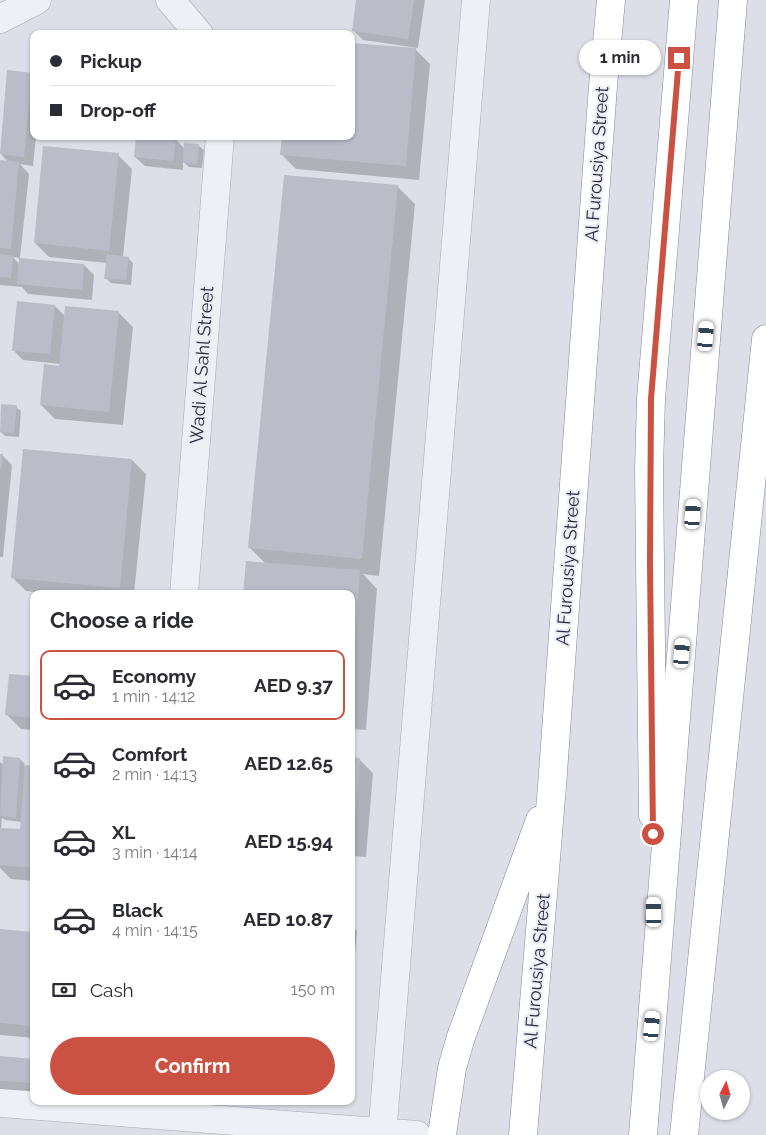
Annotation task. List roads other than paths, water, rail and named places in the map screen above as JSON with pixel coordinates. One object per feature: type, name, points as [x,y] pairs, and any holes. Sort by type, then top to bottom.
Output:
[{"type":"highway","name":"Al Furousiya Street","points":[[523,1135],[552,786],[611,0]]},
{"type":"highway","points":[[656,989],[650,563],[651,399],[684,0]]},
{"type":"highway","points":[[643,1135],[733,0]]},
{"type":"highway","points":[[684,1135],[766,339]]},
{"type":"highway","points":[[442,1135],[452,1068],[461,1037],[552,786]]},
{"type":"street","points":[[0,19],[37,0]]},
{"type":"street","points":[[170,0],[196,30]]},
{"type":"street","points":[[382,1133],[476,0]]},
{"type":"street","name":"Wadi Al Sahl Street","points":[[184,590],[220,140]]},
{"type":"street","points":[[0,1102],[30,1103]]},
{"type":"street","points":[[86,1105],[144,1107],[382,1133],[417,1135]]}]
